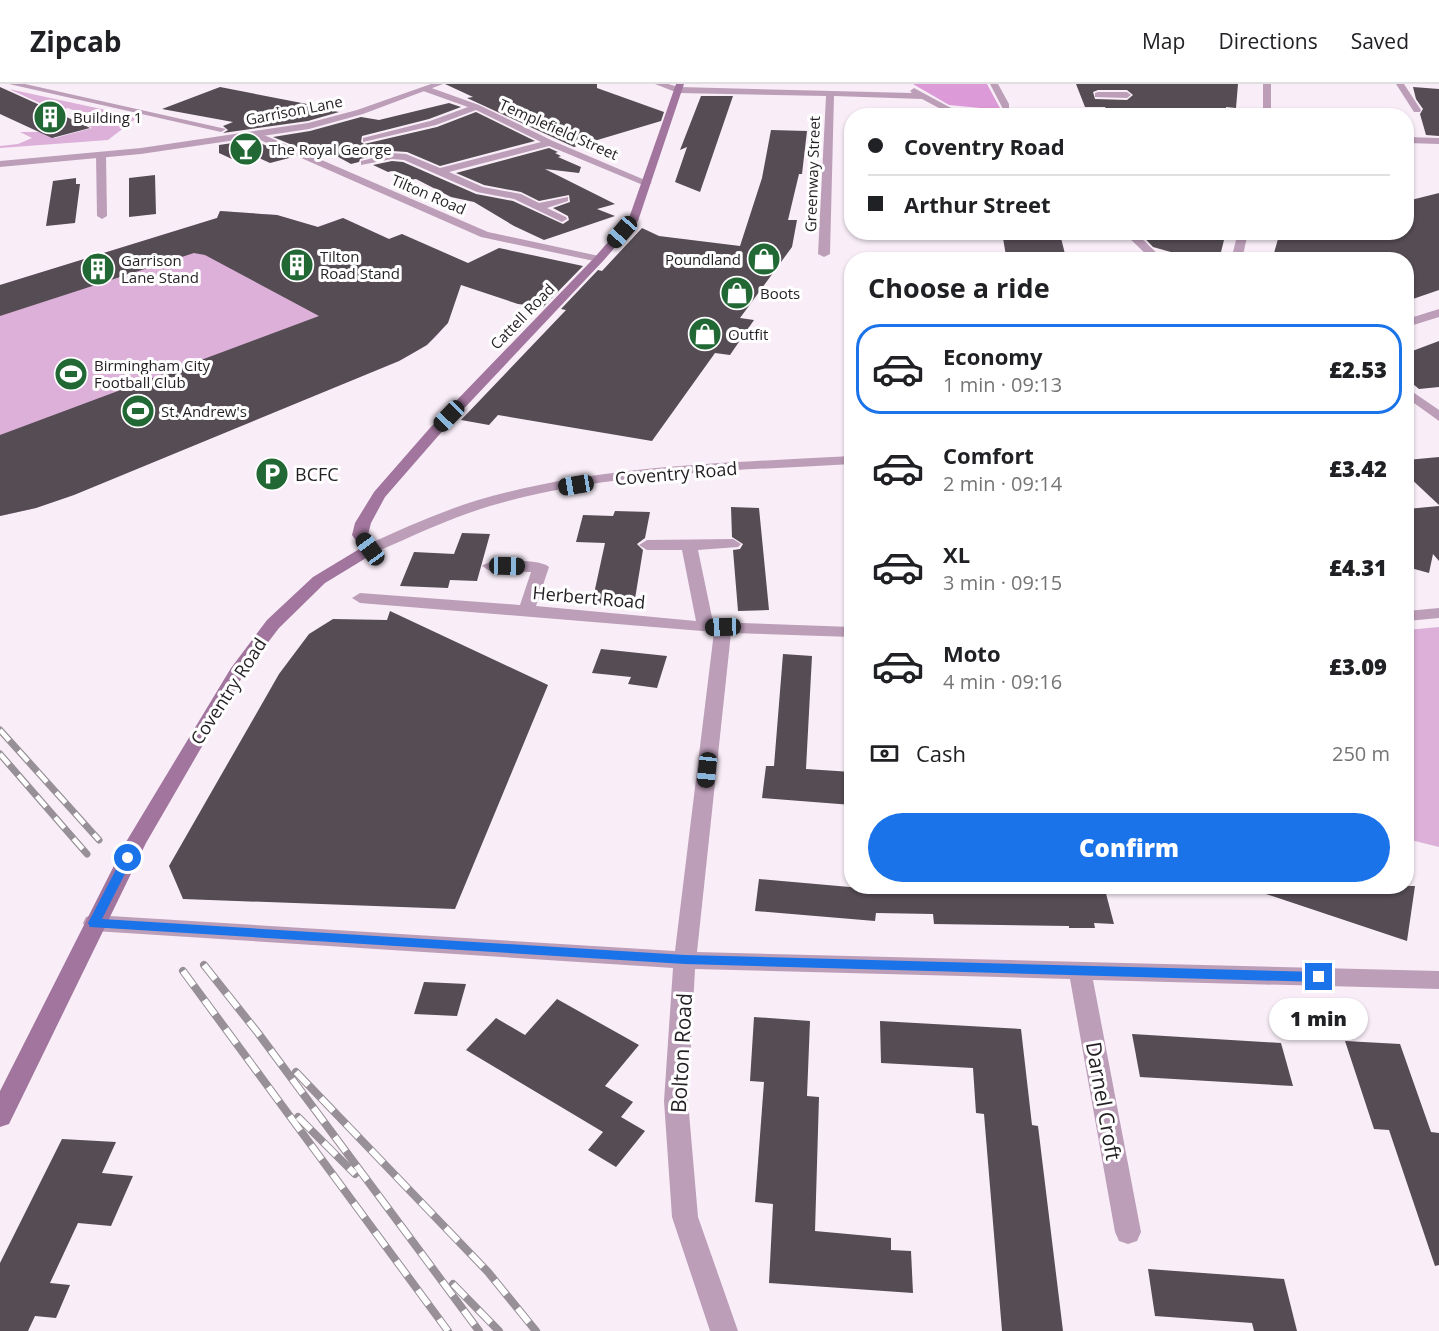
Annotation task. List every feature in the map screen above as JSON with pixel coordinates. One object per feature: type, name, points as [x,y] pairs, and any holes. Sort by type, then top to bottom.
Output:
[{"type":"main road","name":"Cattell Road","points":[[370,549],[360,535],[363,523],[379,495],[434,432],[599,259],[634,219],[679,87]]},
{"type":"main road","name":"Coventry Road","points":[[0,1116],[94,923],[142,832],[237,672],[273,624],[319,580],[370,549]]},
{"type":"street","points":[[13,84],[221,129]]},
{"type":"street","name":"Garrison Lane","points":[[0,164],[101,155],[309,126],[439,84]]},
{"type":"street","points":[[658,84],[830,95],[924,96]]},
{"type":"street","points":[[902,84],[947,108]]},
{"type":"street","points":[[994,84],[997,92],[1004,98],[1005,106]]},
{"type":"street","points":[[1098,94],[1129,98],[1122,84]]},
{"type":"street","points":[[1267,84],[1267,108]]},
{"type":"street","points":[[1400,84],[1417,110]]},
{"type":"street","name":"Templefield Street","points":[[426,89],[476,107],[550,143],[646,183]]},
{"type":"street","name":"Greenway Street","points":[[824,254],[830,95]]},
{"type":"street","points":[[366,140],[433,123],[476,107]]},
{"type":"street","name":"Tilton Road","points":[[254,134],[485,235],[599,259]]},
{"type":"street","points":[[1414,140],[1439,141]]},
{"type":"street","name":"Garrison Lane","points":[[0,154],[186,143]]},
{"type":"street","points":[[442,171],[550,143]]},
{"type":"street","points":[[101,155],[102,216]]},
{"type":"street","points":[[364,163],[401,156],[442,171],[481,190],[517,196],[562,219]]},
{"type":"street","points":[[538,207],[564,199]]},
{"type":"street","points":[[1137,240],[1150,252]]},
{"type":"street","points":[[1414,321],[1439,313]]},
{"type":"street","points":[[1414,397],[1439,417]]},
{"type":"street","name":"Coventry Road","points":[[370,549],[442,518],[484,503],[530,492],[664,473],[844,461]]},
{"type":"street","points":[[647,545],[733,544]]},
{"type":"street","points":[[689,546],[715,627]]},
{"type":"street","points":[[490,566],[541,567],[526,610]]},
{"type":"street","name":"Herbert Road","points":[[360,598],[715,627],[844,632]]},
{"type":"street","points":[[1414,615],[1439,613]]},
{"type":"street","name":"Bolton Road","points":[[715,627],[685,960],[676,1101],[685,1217],[724,1331]]},
{"type":"street","points":[[94,923],[685,960],[1439,980]]},
{"type":"street","name":"Darnel Croft","points":[[1080,971],[1128,1232]]},
{"type":"shaded area","points":[[913,84],[987,84],[1000,108],[980,108],[949,105]]},
{"type":"shaded area","points":[[9,89],[138,117],[108,140],[0,148],[0,146],[18,144],[32,138],[20,132],[42,132],[55,138],[92,128],[87,125],[98,121],[68,108],[57,111]]},
{"type":"shaded area","name":"St. Andrew's","points":[[220,211],[277,215],[317,227],[343,218],[389,239],[402,234],[449,317],[435,338],[399,361],[73,495],[36,508],[0,516],[0,285],[217,218]]},
{"type":"shaded area","points":[[1439,627],[1439,847],[1414,841],[1414,629]]},
{"type":"building","points":[[445,84],[597,84],[597,88],[664,112],[661,121],[574,147],[467,98],[473,97]]},
{"type":"building","points":[[1076,84],[1238,84],[1236,108],[1085,107]],"holes":[[[1127,90],[1133,95],[1127,100],[1095,99],[1093,92]]]},
{"type":"building","name":"Building 1","points":[[0,87],[90,128],[52,138],[0,114]]},
{"type":"building","points":[[220,87],[339,112],[308,121],[223,133],[228,130],[223,126],[233,122],[162,109]]},
{"type":"building","points":[[1413,87],[1439,89],[1439,136],[1426,135],[1420,114],[1423,109],[1416,99]]},
{"type":"building","points":[[701,96],[733,96],[700,192],[675,182],[687,147],[680,150]]},
{"type":"building","points":[[449,103],[461,107],[429,119],[362,136],[361,142],[364,144],[437,127],[476,112],[535,141],[440,166],[407,152],[392,151],[360,159],[359,162],[351,164],[322,148],[309,152],[273,137],[310,131],[361,117],[379,120]]},
{"type":"building","points":[[771,130],[807,131],[802,174],[799,174],[788,220],[797,220],[792,247],[740,318],[754,320],[730,355],[715,353],[652,441],[498,415],[489,425],[461,420],[566,310],[561,309],[598,270],[602,271],[642,228],[659,236],[740,246],[762,178]]},
{"type":"building","name":"The Royal George","points":[[253,140],[293,157],[270,163],[250,154],[232,159],[219,153],[219,145]]},
{"type":"building","points":[[549,148],[558,152],[555,153],[561,156],[558,157],[581,167],[579,173],[545,169],[615,204],[597,209],[615,216],[544,240],[514,226],[474,202],[451,197],[416,179],[409,180],[373,165],[392,161],[403,162],[476,194],[513,201],[563,224],[569,220],[568,216],[553,208],[570,202],[569,195],[539,201],[521,192],[484,185],[456,173]]},
{"type":"building","points":[[155,175],[156,214],[129,217],[129,178]]},
{"type":"building","points":[[76,178],[76,184],[80,184],[75,223],[46,226],[53,181]]},
{"type":"building","points":[[1439,193],[1439,290],[1414,299],[1414,252],[1274,252],[1278,240],[1414,240],[1414,199]]},
{"type":"building","name":"St. Andrew's","points":[[220,211],[277,215],[318,227],[343,218],[389,239],[402,234],[468,263],[499,248],[583,266],[543,307],[518,304],[461,285],[448,323],[427,345],[399,361],[74,495],[36,508],[0,516],[0,435],[319,316],[205,255],[194,253],[0,316],[0,285],[217,218]]},
{"type":"building","points":[[1003,240],[1062,240],[1064,252],[1005,252]]},
{"type":"building","points":[[1146,240],[1224,240],[1221,252],[1171,252],[1153,247]]},
{"type":"building","points":[[1439,341],[1439,387],[1419,389],[1414,385],[1414,350]]},
{"type":"building","points":[[1439,457],[1439,505],[1414,482],[1414,459]]},
{"type":"building","points":[[1439,506],[1439,561],[1433,554],[1429,573],[1414,569],[1414,508]]},
{"type":"building","points":[[731,507],[759,508],[769,610],[738,611],[733,550],[740,549],[743,544],[732,537]]},
{"type":"building","points":[[615,511],[650,512],[645,538],[637,544],[643,550],[634,605],[592,603],[605,543],[576,542],[583,515],[613,516]]},
{"type":"building","points":[[462,533],[490,534],[477,581],[450,580],[448,588],[400,586],[414,552],[454,554]]},
{"type":"building","points":[[390,611],[548,685],[455,909],[183,899],[169,866],[279,674],[309,634],[333,619],[387,620]]},
{"type":"building","points":[[601,649],[667,656],[657,688],[628,684],[631,677],[592,673]]},
{"type":"building","points":[[783,654],[812,656],[806,769],[844,771],[844,804],[762,798],[766,766],[774,766]]},
{"type":"building","points":[[759,879],[844,886],[844,894],[1106,894],[1114,924],[1094,923],[1095,928],[1069,928],[1069,926],[934,924],[933,914],[876,913],[875,921],[755,911]]},
{"type":"building","points":[[1266,894],[1414,894],[1407,941]]},
{"type":"building","points":[[424,982],[466,984],[457,1016],[414,1014]]},
{"type":"building","points":[[557,999],[639,1045],[605,1086],[633,1102],[621,1117],[645,1131],[616,1167],[588,1150],[603,1132],[466,1050],[496,1018],[525,1035]]},
{"type":"building","points":[[754,1017],[810,1021],[807,1096],[819,1097],[815,1231],[891,1238],[891,1250],[911,1251],[913,1293],[769,1283],[773,1204],[755,1202],[764,1082],[750,1081]]},
{"type":"building","points":[[880,1021],[1021,1029],[1032,1125],[1038,1126],[1063,1331],[1002,1331],[984,1114],[976,1113],[973,1068],[881,1063]]},
{"type":"building","points":[[1132,1034],[1281,1043],[1293,1086],[1140,1077]]},
{"type":"building","points":[[1345,1041],[1400,1044],[1431,1132],[1439,1133],[1439,1265],[1435,1266],[1389,1130],[1374,1129]]},
{"type":"building","points":[[62,1139],[116,1142],[102,1173],[133,1176],[111,1226],[78,1223],[50,1283],[70,1285],[56,1318],[35,1316],[28,1331],[0,1331],[0,1263]]},
{"type":"building","points":[[1148,1269],[1284,1279],[1297,1331],[1254,1331],[1252,1323],[1155,1316]]},
{"type":"railway","points":[[0,730],[99,840]]},
{"type":"railway","points":[[0,754],[87,854]]},
{"type":"railway","points":[[204,965],[258,1033],[479,1331]]},
{"type":"railway","points":[[183,971],[448,1331]]},
{"type":"railway","points":[[296,1072],[488,1272],[536,1331]]},
{"type":"railway","points":[[298,1117],[355,1174]]},
{"type":"railway","points":[[453,1284],[499,1331]]},
{"type":"place","name":"Building 1","points":[[50,117]]},
{"type":"place","name":"The Royal George","points":[[246,149]]},
{"type":"place","name":"Poundland","points":[[764,259]]},
{"type":"place","name":"Tilton Road Stand","points":[[297,265]]},
{"type":"place","name":"Garrison Lane Stand","points":[[98,269]]},
{"type":"place","name":"Boots","points":[[737,293]]},
{"type":"place","name":"Outfit","points":[[705,334]]},
{"type":"place","name":"Birmingham City Football Club","points":[[71,374]]},
{"type":"place","name":"St. Andrew's","points":[[138,411]]},
{"type":"place","name":"BCFC","points":[[272,474]]},
{"type":"route","points":[[128,858],[94,923],[685,960],[1319,977]]}]
